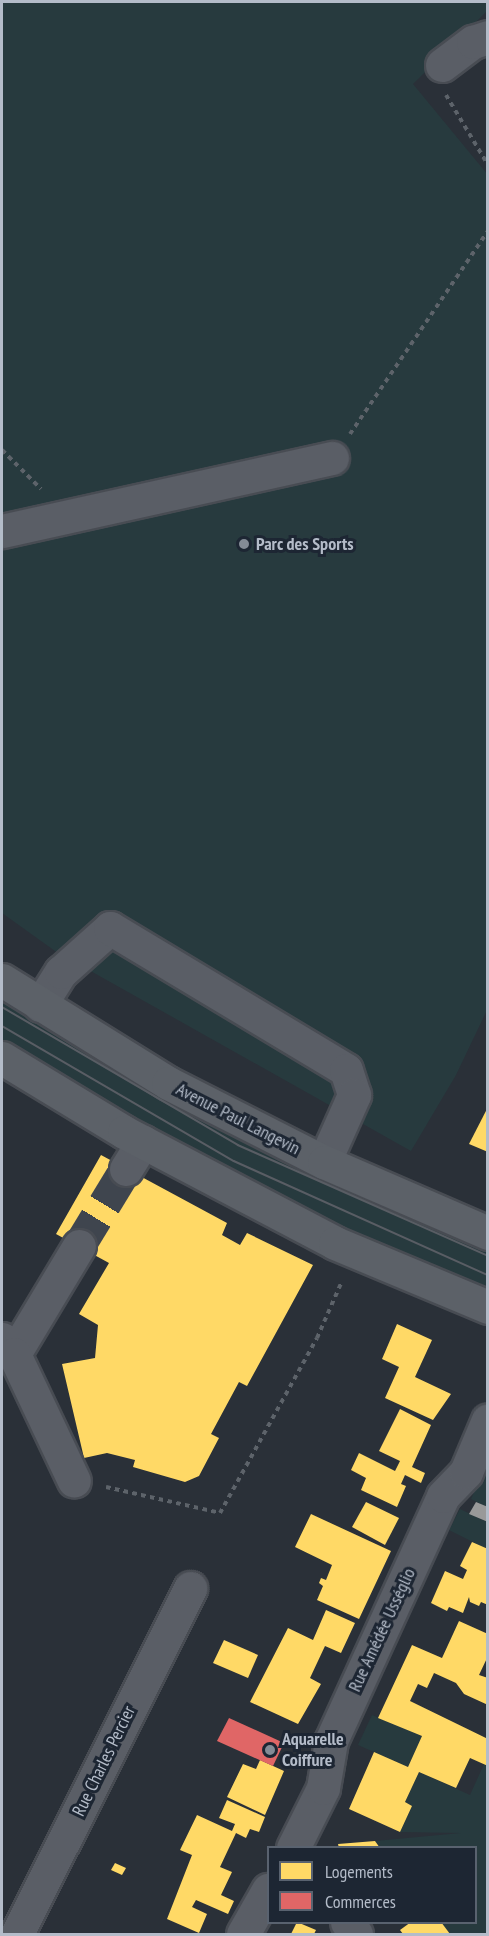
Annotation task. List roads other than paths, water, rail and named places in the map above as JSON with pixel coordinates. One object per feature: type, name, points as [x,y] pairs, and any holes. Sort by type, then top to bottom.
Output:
[{"type":"main road","name":"Avenue Paul Langevin","points":[[2,980],[168,1083],[324,1162],[488,1233]]},
{"type":"main road","points":[[2,1058],[134,1155],[335,1244],[488,1307]]},
{"type":"street","points":[[442,65],[472,42],[488,37]]},
{"type":"street","points":[[2,531],[332,458]]},
{"type":"street","points":[[39,1005],[61,972],[110,928],[346,1070],[354,1095],[324,1162]]},
{"type":"street","points":[[74,1481],[8,1347],[79,1246]]},
{"type":"street","name":"Rue Amédée Usséglio","points":[[294,1846],[323,1788],[331,1741],[443,1496],[466,1472],[488,1420]]},
{"type":"street","name":"Rue Charles Percier","points":[[17,1935],[190,1588]]},
{"type":"street","points":[[243,1935],[267,1892]]},
{"type":"tunnel","points":[[79,1246],[126,1169]]},
{"type":"tram line","points":[[2,1007],[238,1145],[488,1256]]},
{"type":"tram line","points":[[2,1026],[234,1161],[488,1275]]},
{"type":"place","name":"Parc des Sports","points":[[244,544]]},
{"type":"place","name":"Aquarelle Coiffure","points":[[270,1750]]}]
